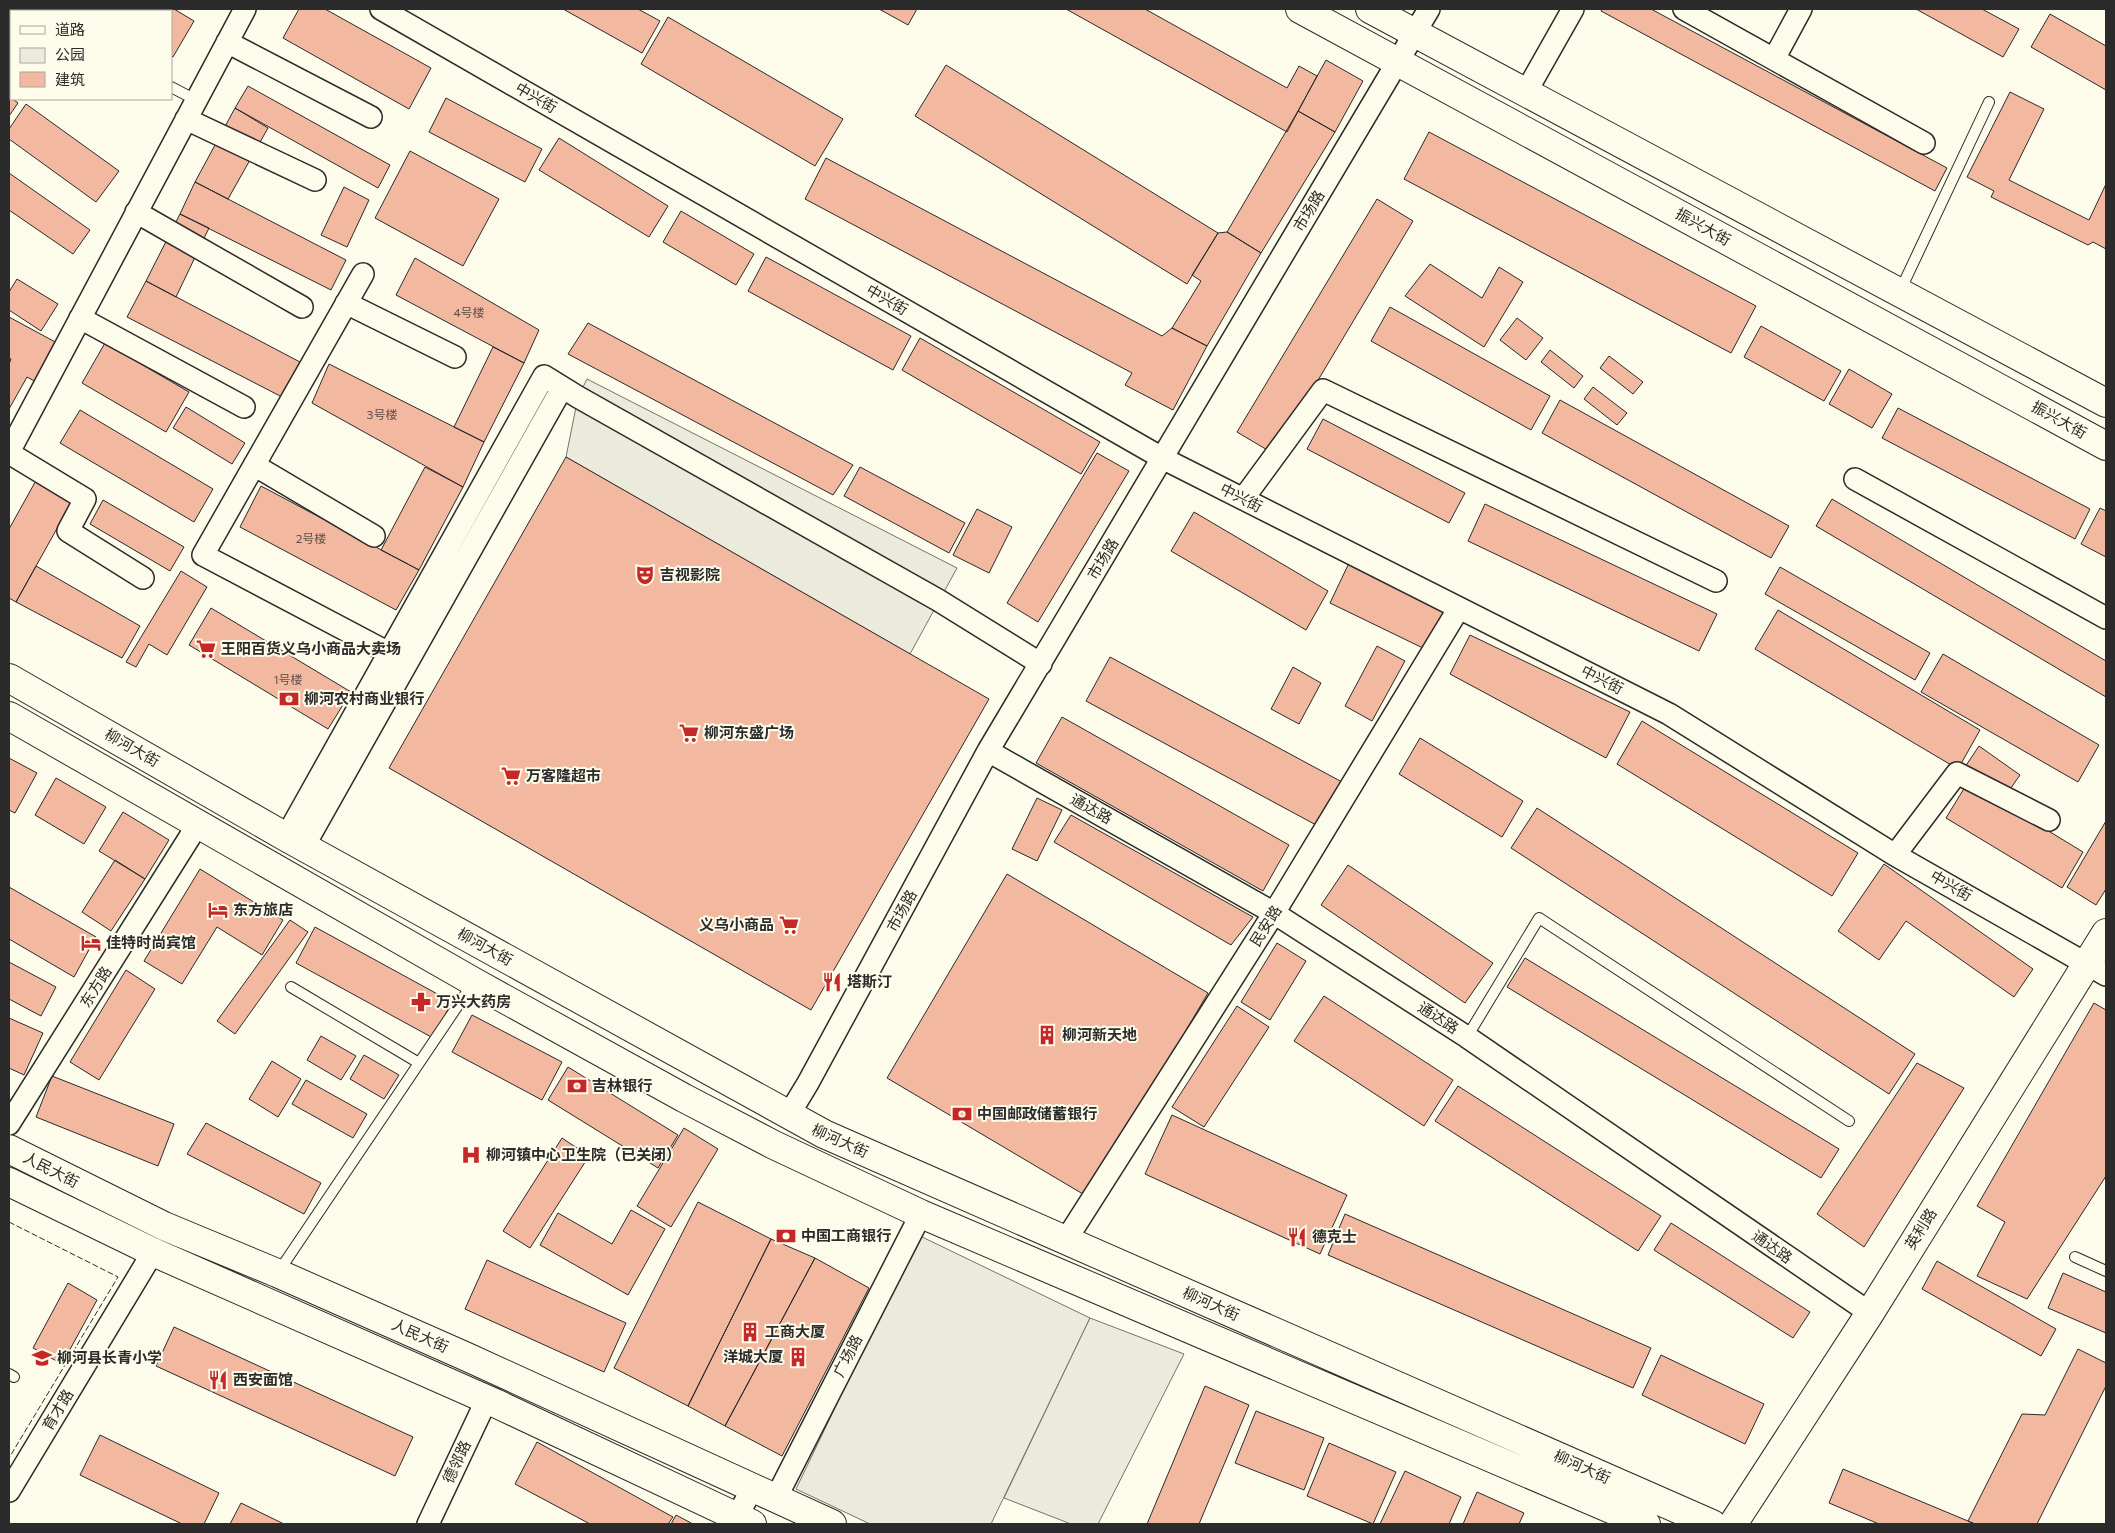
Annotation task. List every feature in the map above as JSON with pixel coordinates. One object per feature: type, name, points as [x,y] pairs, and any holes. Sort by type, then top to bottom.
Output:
[{"type":"street","points":[[143,578],[68,531],[85,498],[9,453],[245,9]]},
{"type":"street","name":"中兴街","points":[[381,9],[1162,458],[1670,714],[1895,855],[2096,969]]},
{"type":"street","name":"振兴大街","points":[[1300,9],[2106,446]]},
{"type":"street","points":[[1370,9],[2106,402]]},
{"type":"street","name":"市场路","points":[[788,1116],[808,1083],[988,752],[1429,9]]},
{"type":"street","points":[[1526,92],[1573,9]]},
{"type":"street","points":[[1684,9],[1924,142]]},
{"type":"street","points":[[1774,59],[1801,9]]},
{"type":"street","points":[[227,42],[371,117]]},
{"type":"street","points":[[186,119],[315,180]]},
{"type":"street","points":[[136,212],[302,307]]},
{"type":"street","points":[[362,274],[203,555],[389,653]]},
{"type":"street","points":[[346,303],[455,357]]},
{"type":"street","points":[[80,318],[244,407]]},
{"type":"street","points":[[295,842],[389,653],[544,376],[562,388],[938,600],[1040,664]]},
{"type":"street","points":[[295,842],[562,388]]},
{"type":"street","points":[[1243,499],[1323,390],[1716,581]]},
{"type":"street","points":[[254,465],[374,536]]},
{"type":"street","points":[[1855,479],[2106,618]]},
{"type":"street","name":"民安路","points":[[1066,1240],[1274,913],[1459,608]]},
{"type":"street","name":"柳河大街","points":[[9,678],[295,842],[788,1116],[824,1134],[1712,1524]]},
{"type":"street","name":"柳河大街","points":[[9,716],[474,982],[684,1098],[774,1145],[921,1214],[1646,1524]]},
{"type":"street","name":"通达路","points":[[988,752],[1274,913],[1467,1037],[1870,1313]]},
{"type":"street","points":[[1895,855],[1957,773],[2049,820]]},
{"type":"street","name":"东方路","points":[[9,1124],[198,824]]},
{"type":"street","name":"英利路","points":[[1733,1524],[2096,969],[2106,933]]},
{"type":"street","name":"人民大街","points":[[9,1149],[164,1226],[277,1273],[832,1524]]},
{"type":"street","name":"人民大街","points":[[9,1182],[153,1252],[487,1399],[740,1522]]},
{"type":"street","name":"广场路","points":[[740,1522],[764,1492],[921,1214]]},
{"type":"street","name":"育才路","points":[[9,1491],[153,1252]]},
{"type":"street","name":"德邻路","points":[[428,1524],[487,1399]]},
{"type":"lane","points":[[172,88],[196,100]]},
{"type":"lane","points":[[1900,292],[1989,102]]},
{"type":"lane","points":[[1467,1037],[1538,918],[1849,1121]]},
{"type":"lane","points":[[277,1273],[474,982]]},
{"type":"lane","points":[[291,987],[419,1063]]},
{"type":"lane","points":[[2075,1257],[2106,1272]]},
{"type":"green space","points":[[918,1235],[1090,1318],[991,1524],[870,1524],[796,1489]]},
{"type":"shaded area","points":[[587,379],[957,568],[910,654],[566,457],[578,397]]},
{"type":"shaded area","points":[[1090,1318],[1184,1354],[1098,1524],[1071,1524],[1004,1498]]},
{"type":"building","points":[[92,9],[174,9],[194,21],[173,57],[172,10]]},
{"type":"building","points":[[299,9],[325,9],[431,68],[409,109],[283,38]]},
{"type":"building","points":[[563,9],[638,9],[660,21],[642,53]]},
{"type":"building","points":[[879,9],[917,9],[908,25]]},
{"type":"building","points":[[1066,9],[1145,9],[1287,88],[1299,66],[1317,76],[1287,132]]},
{"type":"building","points":[[1602,9],[1651,9],[1947,168],[1935,191],[1601,11]]},
{"type":"building","points":[[1916,9],[1982,9],[2019,29],[2003,57]]},
{"type":"building","points":[[2050,14],[2106,46],[2106,90],[2031,47]]},
{"type":"building","points":[[668,17],[843,119],[815,166],[641,64]]},
{"type":"building","points":[[1326,60],[1363,81],[1335,132],[1298,111]]},
{"type":"building","points":[[946,65],[1218,233],[1187,284],[915,116]]},
{"type":"building","points":[[248,86],[390,165],[378,188],[235,108]]},
{"type":"building","points":[[2010,92],[2044,109],[2009,180],[2089,220],[2106,184],[2106,249],[2093,242],[2088,245],[1991,197],[1994,191],[1967,177]]},
{"type":"building","points":[[9,96],[10,100],[18,103],[9,116]]},
{"type":"building","points":[[446,98],[542,149],[525,182],[429,132]]},
{"type":"building","points":[[26,104],[119,171],[96,202],[9,139],[9,129]]},
{"type":"building","points":[[235,108],[268,128],[228,199],[195,182]]},
{"type":"building","points":[[1298,111],[1335,132],[1261,253],[1227,232]]},
{"type":"building","points":[[1429,132],[1756,306],[1731,353],[1404,179]]},
{"type":"building","points":[[559,138],[668,206],[649,237],[539,170]]},
{"type":"building","points":[[410,151],[499,199],[463,266],[375,218]]},
{"type":"building","points":[[826,158],[1162,336],[1172,328],[1207,346],[1173,410],[1125,385],[1132,373],[805,199]]},
{"type":"building","points":[[9,173],[90,230],[73,254],[9,210]]},
{"type":"building","points":[[195,182],[346,260],[331,290],[180,214]]},
{"type":"building","points":[[344,187],[369,200],[347,247],[321,235]]},
{"type":"building","points":[[1377,199],[1413,221],[1274,454],[1237,432]]},
{"type":"building","points":[[681,211],[754,254],[736,285],[663,242]]},
{"type":"building","points":[[180,214],[209,228],[176,297],[146,281]]},
{"type":"building","points":[[1227,232],[1261,253],[1207,346],[1172,328],[1201,281],[1192,275],[1218,233]]},
{"type":"building","points":[[766,257],[911,336],[893,370],[748,291]]},
{"type":"building","points":[[415,258],[539,330],[524,363],[396,295]]},
{"type":"building","points":[[1430,264],[1482,298],[1499,267],[1523,282],[1484,347],[1405,296]]},
{"type":"building","points":[[17,279],[58,304],[41,331],[9,310],[9,292]]},
{"type":"building","points":[[146,281],[300,362],[282,397],[127,317]]},
{"type":"building","points":[[1390,307],[1550,396],[1531,430],[1371,341]]},
{"type":"building","points":[[9,317],[59,344],[38,383],[27,377],[9,409],[9,364],[11,359],[9,358]]},
{"type":"building","points":[[1517,318],[1543,338],[1526,360],[1500,340]]},
{"type":"building","points":[[588,323],[853,465],[833,495],[568,354]]},
{"type":"building","points":[[1761,326],[1841,371],[1824,401],[1744,357]]},
{"type":"building","points":[[920,338],[1100,442],[1081,474],[902,370]]},
{"type":"building","points":[[105,343],[189,392],[166,432],[82,383]]},
{"type":"building","points":[[493,347],[524,363],[484,442],[454,427]]},
{"type":"building","points":[[1550,350],[1583,376],[1574,388],[1541,362]]},
{"type":"building","points":[[1609,356],[1643,382],[1633,394],[1600,368]]},
{"type":"building","points":[[329,364],[484,442],[463,487],[312,403]]},
{"type":"building","points":[[1849,369],[1892,394],[1872,428],[1829,404]]},
{"type":"building","points":[[1593,387],[1627,413],[1617,425],[1584,399]]},
{"type":"building","points":[[1560,400],[1789,526],[1771,558],[1542,433]]},
{"type":"building","points":[[186,407],[245,443],[232,464],[173,428]]},
{"type":"building","points":[[1898,408],[2090,509],[2075,539],[1882,438]]},
{"type":"building","points":[[80,410],[213,489],[194,522],[60,443]]},
{"type":"building","points":[[1323,419],[1465,493],[1449,523],[1307,449]]},
{"type":"building","points":[[1097,453],[1129,471],[1038,622],[1007,603]]},
{"type":"building","name":"柳河东盛广场","points":[[566,457],[989,699],[811,1010],[389,768]]},
{"type":"building","points":[[425,467],[463,487],[419,570],[381,550]]},
{"type":"building","points":[[860,467],[965,523],[949,553],[844,496]]},
{"type":"building","points":[[38,477],[74,498],[16,602],[9,598],[9,529]]},
{"type":"building","points":[[261,486],[419,570],[396,610],[240,527]]},
{"type":"building","points":[[1832,499],[2106,661],[2106,697],[1816,526]]},
{"type":"building","points":[[103,500],[184,547],[170,571],[90,524]]},
{"type":"building","points":[[1485,504],[1717,614],[1699,651],[1468,541]]},
{"type":"building","points":[[2100,508],[2106,511],[2106,557],[2081,544]]},
{"type":"building","points":[[977,509],[1012,527],[989,573],[953,555]]},
{"type":"building","points":[[1194,512],[1328,591],[1306,630],[1171,551]]},
{"type":"building","points":[[1349,563],[1446,611],[1427,650],[1330,603]]},
{"type":"building","points":[[36,566],[140,626],[122,658],[16,602]]},
{"type":"building","points":[[1780,567],[1930,653],[1915,680],[1765,594]]},
{"type":"building","points":[[181,571],[207,587],[167,655],[149,644],[136,667],[126,662]]},
{"type":"building","points":[[211,608],[351,692],[328,729],[189,645]]},
{"type":"building","points":[[1778,610],[1980,730],[1958,769],[1755,649]]},
{"type":"building","points":[[1470,635],[1630,712],[1606,758],[1450,674]]},
{"type":"building","points":[[1377,646],[1405,661],[1372,721],[1345,706]]},
{"type":"building","points":[[1943,654],[2099,745],[2078,782],[1921,692]]},
{"type":"building","points":[[1110,657],[1342,782],[1318,826],[1086,701]]},
{"type":"building","points":[[1293,667],[1321,683],[1299,724],[1271,709]]},
{"type":"building","points":[[1062,717],[1289,845],[1263,891],[1036,763]]},
{"type":"building","points":[[1642,721],[1858,853],[1832,896],[1617,764]]},
{"type":"building","points":[[1420,738],[1523,801],[1502,837],[1399,774]]},
{"type":"building","points":[[1979,746],[2020,775],[2006,795],[1965,767]]},
{"type":"building","points":[[9,758],[37,773],[15,813],[9,810]]},
{"type":"building","points":[[56,778],[106,807],[84,844],[35,815]]},
{"type":"building","points":[[1968,782],[2083,852],[2062,888],[1946,818]]},
{"type":"building","points":[[1037,798],[1062,810],[1037,861],[1012,849]]},
{"type":"building","points":[[1537,808],[1915,1054],[1889,1094],[1511,848]]},
{"type":"building","points":[[123,812],[169,840],[145,879],[99,851]]},
{"type":"building","points":[[1071,815],[1253,917],[1231,945],[1054,842]]},
{"type":"building","points":[[2106,821],[2106,889],[2096,905],[2067,887]]},
{"type":"building","points":[[115,860],[145,879],[111,931],[82,912]]},
{"type":"building","points":[[1884,864],[2033,969],[2014,997],[1906,921],[1879,960],[1838,931]]},
{"type":"building","points":[[1348,865],[1493,963],[1465,1003],[1321,905]]},
{"type":"building","points":[[200,869],[283,920],[262,955],[217,927],[182,984],[144,961]]},
{"type":"building","name":"柳河新天地","points":[[1007,874],[1208,993],[1088,1197],[887,1078]]},
{"type":"building","points":[[9,887],[96,937],[74,977],[9,939]]},
{"type":"building","points":[[290,920],[308,932],[235,1034],[217,1021]]},
{"type":"building","points":[[315,927],[452,1002],[433,1038],[296,963]]},
{"type":"building","points":[[1277,943],[1306,961],[1270,1020],[1241,1002]]},
{"type":"building","points":[[1525,958],[1839,1149],[1821,1178],[1507,987]]},
{"type":"building","points":[[9,962],[56,987],[41,1016],[9,999]]},
{"type":"building","points":[[126,970],[155,989],[99,1080],[70,1062]]},
{"type":"building","points":[[1324,996],[1453,1080],[1424,1126],[1294,1041]]},
{"type":"building","points":[[2094,1003],[2106,1010],[2106,1176],[2027,1299],[1977,1276],[2005,1222],[1977,1206]]},
{"type":"building","points":[[1237,1006],[1269,1027],[1204,1127],[1172,1107]]},
{"type":"building","points":[[472,1015],[562,1062],[542,1100],[452,1052]]},
{"type":"building","points":[[9,1018],[43,1033],[24,1075],[9,1068]]},
{"type":"building","points":[[321,1036],[356,1056],[341,1080],[307,1060]]},
{"type":"building","points":[[364,1055],[399,1075],[384,1099],[350,1079]]},
{"type":"building","points":[[272,1061],[301,1079],[278,1117],[249,1099]]},
{"type":"building","points":[[1917,1063],[1964,1088],[1864,1247],[1817,1214]]},
{"type":"building","points":[[568,1067],[678,1135],[658,1168],[548,1100]]},
{"type":"building","points":[[52,1076],[174,1124],[158,1166],[36,1117]]},
{"type":"building","points":[[306,1080],[367,1114],[353,1138],[292,1104]]},
{"type":"building","points":[[1458,1086],[1661,1216],[1638,1251],[1435,1121]]},
{"type":"building","points":[[1172,1115],[1347,1195],[1320,1254],[1145,1174]]},
{"type":"building","points":[[206,1123],[321,1183],[304,1214],[187,1154]]},
{"type":"building","points":[[684,1128],[718,1149],[671,1227],[637,1206]]},
{"type":"building","points":[[562,1138],[589,1156],[530,1248],[503,1231]]},
{"type":"building","points":[[698,1202],[771,1239],[688,1406],[614,1368]]},
{"type":"building","points":[[631,1210],[665,1229],[628,1295],[540,1245],[558,1213],[612,1244]]},
{"type":"building","points":[[1345,1214],[1651,1348],[1633,1388],[1328,1255]]},
{"type":"building","points":[[1671,1223],[1810,1312],[1793,1338],[1654,1250]]},
{"type":"building","name":"工商大厦","points":[[771,1239],[815,1258],[725,1426],[688,1406]]},
{"type":"building","name":"洋城大厦","points":[[815,1258],[869,1288],[782,1456],[725,1426]]},
{"type":"building","points":[[487,1260],[626,1323],[604,1372],[465,1309]]},
{"type":"building","points":[[1937,1261],[2056,1329],[2041,1356],[1922,1289]]},
{"type":"building","points":[[2063,1273],[2106,1292],[2106,1333],[2048,1308]]},
{"type":"building","points":[[68,1283],[97,1300],[62,1364],[33,1348]]},
{"type":"building","points":[[174,1327],[413,1437],[395,1476],[156,1366]]},
{"type":"building","points":[[2078,1349],[2106,1363],[2106,1386],[2037,1524],[1975,1524],[1968,1521],[2022,1414],[2045,1415]]},
{"type":"building","points":[[1661,1355],[1764,1404],[1745,1444],[1642,1395]]},
{"type":"building","points":[[1205,1386],[1249,1405],[1199,1524],[1147,1524]]},
{"type":"building","points":[[1256,1411],[1324,1438],[1304,1490],[1235,1463]]},
{"type":"building","points":[[100,1435],[219,1493],[204,1524],[182,1524],[80,1475]]},
{"type":"building","points":[[537,1442],[673,1517],[668,1524],[590,1524],[515,1484]]},
{"type":"building","points":[[1329,1443],[1396,1472],[1373,1524],[1307,1496]]},
{"type":"building","points":[[1843,1469],[1975,1524],[1879,1524],[1829,1503]]},
{"type":"building","points":[[1405,1471],[1461,1497],[1449,1524],[1380,1524]]},
{"type":"building","points":[[1477,1492],[1524,1513],[1519,1524],[1463,1524]]},
{"type":"building","points":[[241,1503],[284,1524],[230,1524]]},
{"type":"building","points":[[676,1515],[693,1524],[671,1524]]},
{"type":"fence","points":[[9,1222],[118,1277],[9,1458]]},
{"type":"place","name":"吉视影院","points":[[645,575]]},
{"type":"place","name":"王阳百货义乌小商品大卖场","points":[[206,649]]},
{"type":"place","name":"柳河农村商业银行","points":[[289,699]]},
{"type":"place","name":"柳河东盛广场","points":[[689,733]]},
{"type":"place","name":"万客隆超市","points":[[511,776]]},
{"type":"place","name":"东方旅店","points":[[218,910]]},
{"type":"place","name":"义乌小商品","points":[[789,925]]},
{"type":"place","name":"佳特时尚宾馆","points":[[91,943]]},
{"type":"place","name":"塔斯汀","points":[[832,982]]},
{"type":"place","name":"万兴大药房","points":[[421,1002]]},
{"type":"place","name":"柳河新天地","points":[[1047,1035]]},
{"type":"place","name":"吉林银行","points":[[577,1086]]},
{"type":"place","name":"中国邮政储蓄银行","points":[[962,1114]]},
{"type":"place","name":"柳河镇中心卫生院（已关闭）","points":[[471,1155]]},
{"type":"place","name":"中国工商银行","points":[[786,1236]]},
{"type":"place","name":"德克士","points":[[1297,1237]]},
{"type":"place","name":"工商大厦","points":[[750,1332]]},
{"type":"place","name":"洋城大厦","points":[[798,1357]]},
{"type":"place","name":"柳河县长青小学","points":[[42,1358]]},
{"type":"place","name":"西安面馆","points":[[218,1380]]}]
